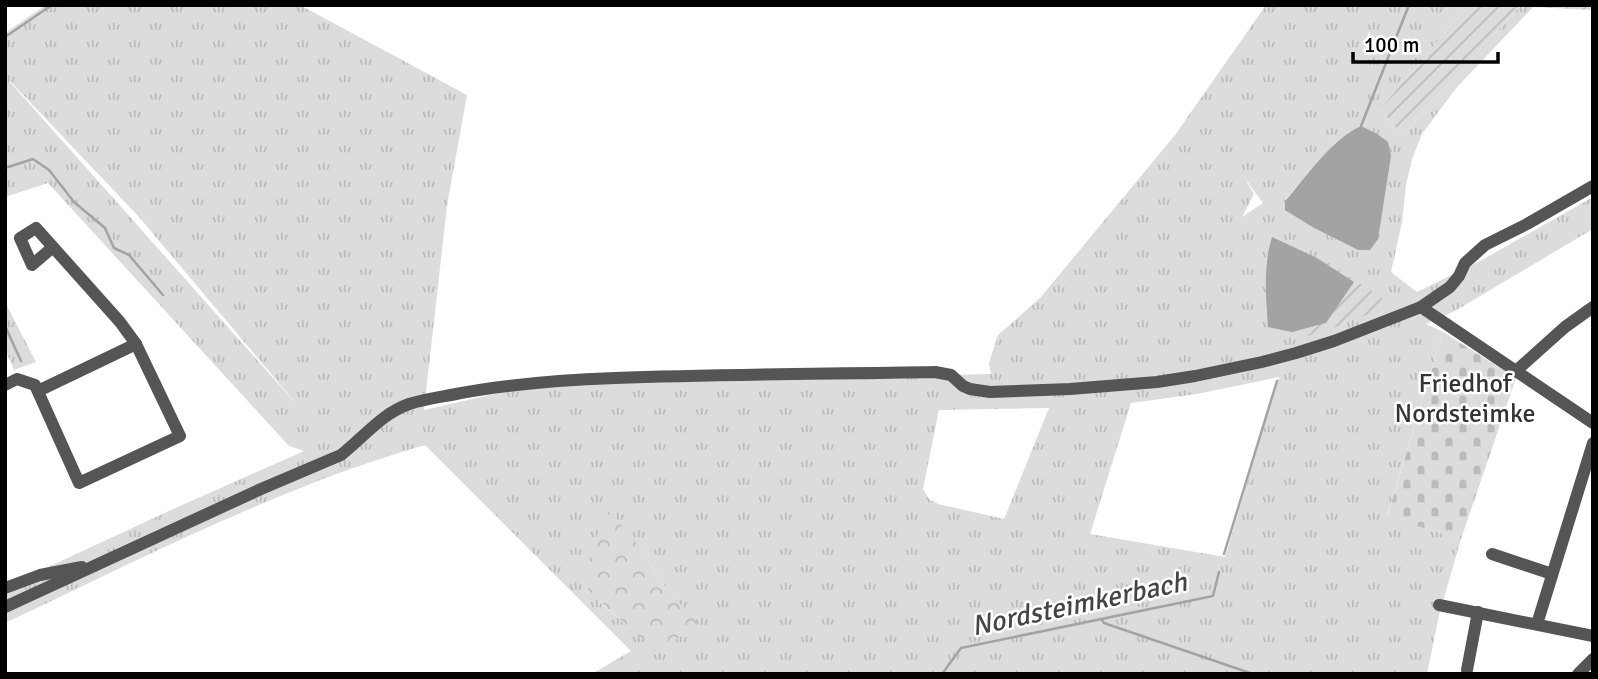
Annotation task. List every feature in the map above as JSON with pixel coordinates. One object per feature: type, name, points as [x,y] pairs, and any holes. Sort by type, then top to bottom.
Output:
[{"type":"street","points":[[5,607],[341,455],[388,414],[408,405],[475,390],[558,380],[935,372],[951,375],[963,386],[990,392],[1126,385],[1195,376],[1273,359],[1334,341],[1421,307],[1450,287],[1465,263],[1485,246],[1593,186]]},
{"type":"street","points":[[5,384],[17,379],[35,385],[79,483],[180,436],[136,344],[125,327],[53,247]]},
{"type":"street","points":[[1421,307],[1593,423]]},
{"type":"street","points":[[1517,370],[1565,327],[1593,307]]},
{"type":"street","points":[[38,391],[136,344]]},
{"type":"street","points":[[1537,624],[1593,443]]},
{"type":"street","points":[[1492,554],[1552,574]]},
{"type":"street","points":[[5,589],[40,575],[116,557]]},
{"type":"street","points":[[1438,604],[1593,636]]},
{"type":"street","points":[[1467,670],[1478,612]]},
{"type":"street","points":[[1578,674],[1593,659]]},
{"type":"green space","points":[[46,5],[300,5],[467,95],[447,206],[424,410],[526,387],[638,381],[991,374],[989,363],[998,335],[1040,298],[1175,135],[1266,5],[1469,5],[1380,109],[1403,136],[1521,5],[1535,5],[1457,87],[1422,134],[1406,185],[1402,222],[1391,272],[1417,292],[1482,260],[1593,197],[1593,229],[1455,311],[1426,324],[1443,332],[1387,516],[1461,539],[1439,615],[1427,674],[592,674],[631,651],[425,445],[317,481],[212,525],[5,623],[5,587],[304,451],[289,446],[48,183],[5,197],[5,33]],"holes":[[[10,81],[139,217],[299,407],[10,82]],[[1336,142],[1370,250],[1358,250],[1314,228],[1285,200]],[[1244,177],[1263,203],[1242,217],[1254,194]],[[1279,377],[1225,557],[1090,534],[1131,403],[1197,394]],[[1049,408],[1004,519],[938,504],[929,499],[923,489],[939,410]],[[640,548],[665,587],[699,626],[623,622],[587,587]]]},
{"type":"green space","points":[[1469,5],[1521,5],[1403,136],[1380,109]]},
{"type":"green space","points":[[1593,5],[1593,10],[1533,7]]},
{"type":"green space","points":[[1320,257],[1391,305],[1295,340]]},
{"type":"green space","points":[[5,302],[36,362],[14,370],[5,349]]},
{"type":"green space","name":"Friedhof Nordsteimke","points":[[1443,332],[1516,378],[1461,539],[1387,517]]},
{"type":"green space","points":[[607,512],[612,513],[640,548],[665,587],[700,626],[655,651],[594,596],[586,581],[589,562]]},
{"type":"shaded area","points":[[1361,126],[1388,142],[1391,156],[1378,239],[1370,250],[1358,250],[1285,210],[1285,201],[1320,159],[1340,140]]},
{"type":"shaded area","points":[[1272,237],[1317,258],[1354,282],[1326,323],[1292,332],[1268,327],[1266,270]]},
{"type":"waterway","points":[[5,37],[52,5]]},
{"type":"waterway","name":"Nordsteimkerbach","points":[[1361,126],[1409,5]]},
{"type":"waterway","points":[[5,168],[33,159],[49,170],[74,202],[105,228],[114,248],[129,255],[163,295]]},
{"type":"waterway","points":[[5,326],[21,361]]},
{"type":"waterway","name":"Nordsteimkerbach","points":[[1224,554],[1277,381]]},
{"type":"waterway","name":"Nordsteimkerbach","points":[[942,674],[961,648],[1213,596],[1219,572]]},
{"type":"waterway","points":[[1102,620],[1104,623],[1253,674]]}]
